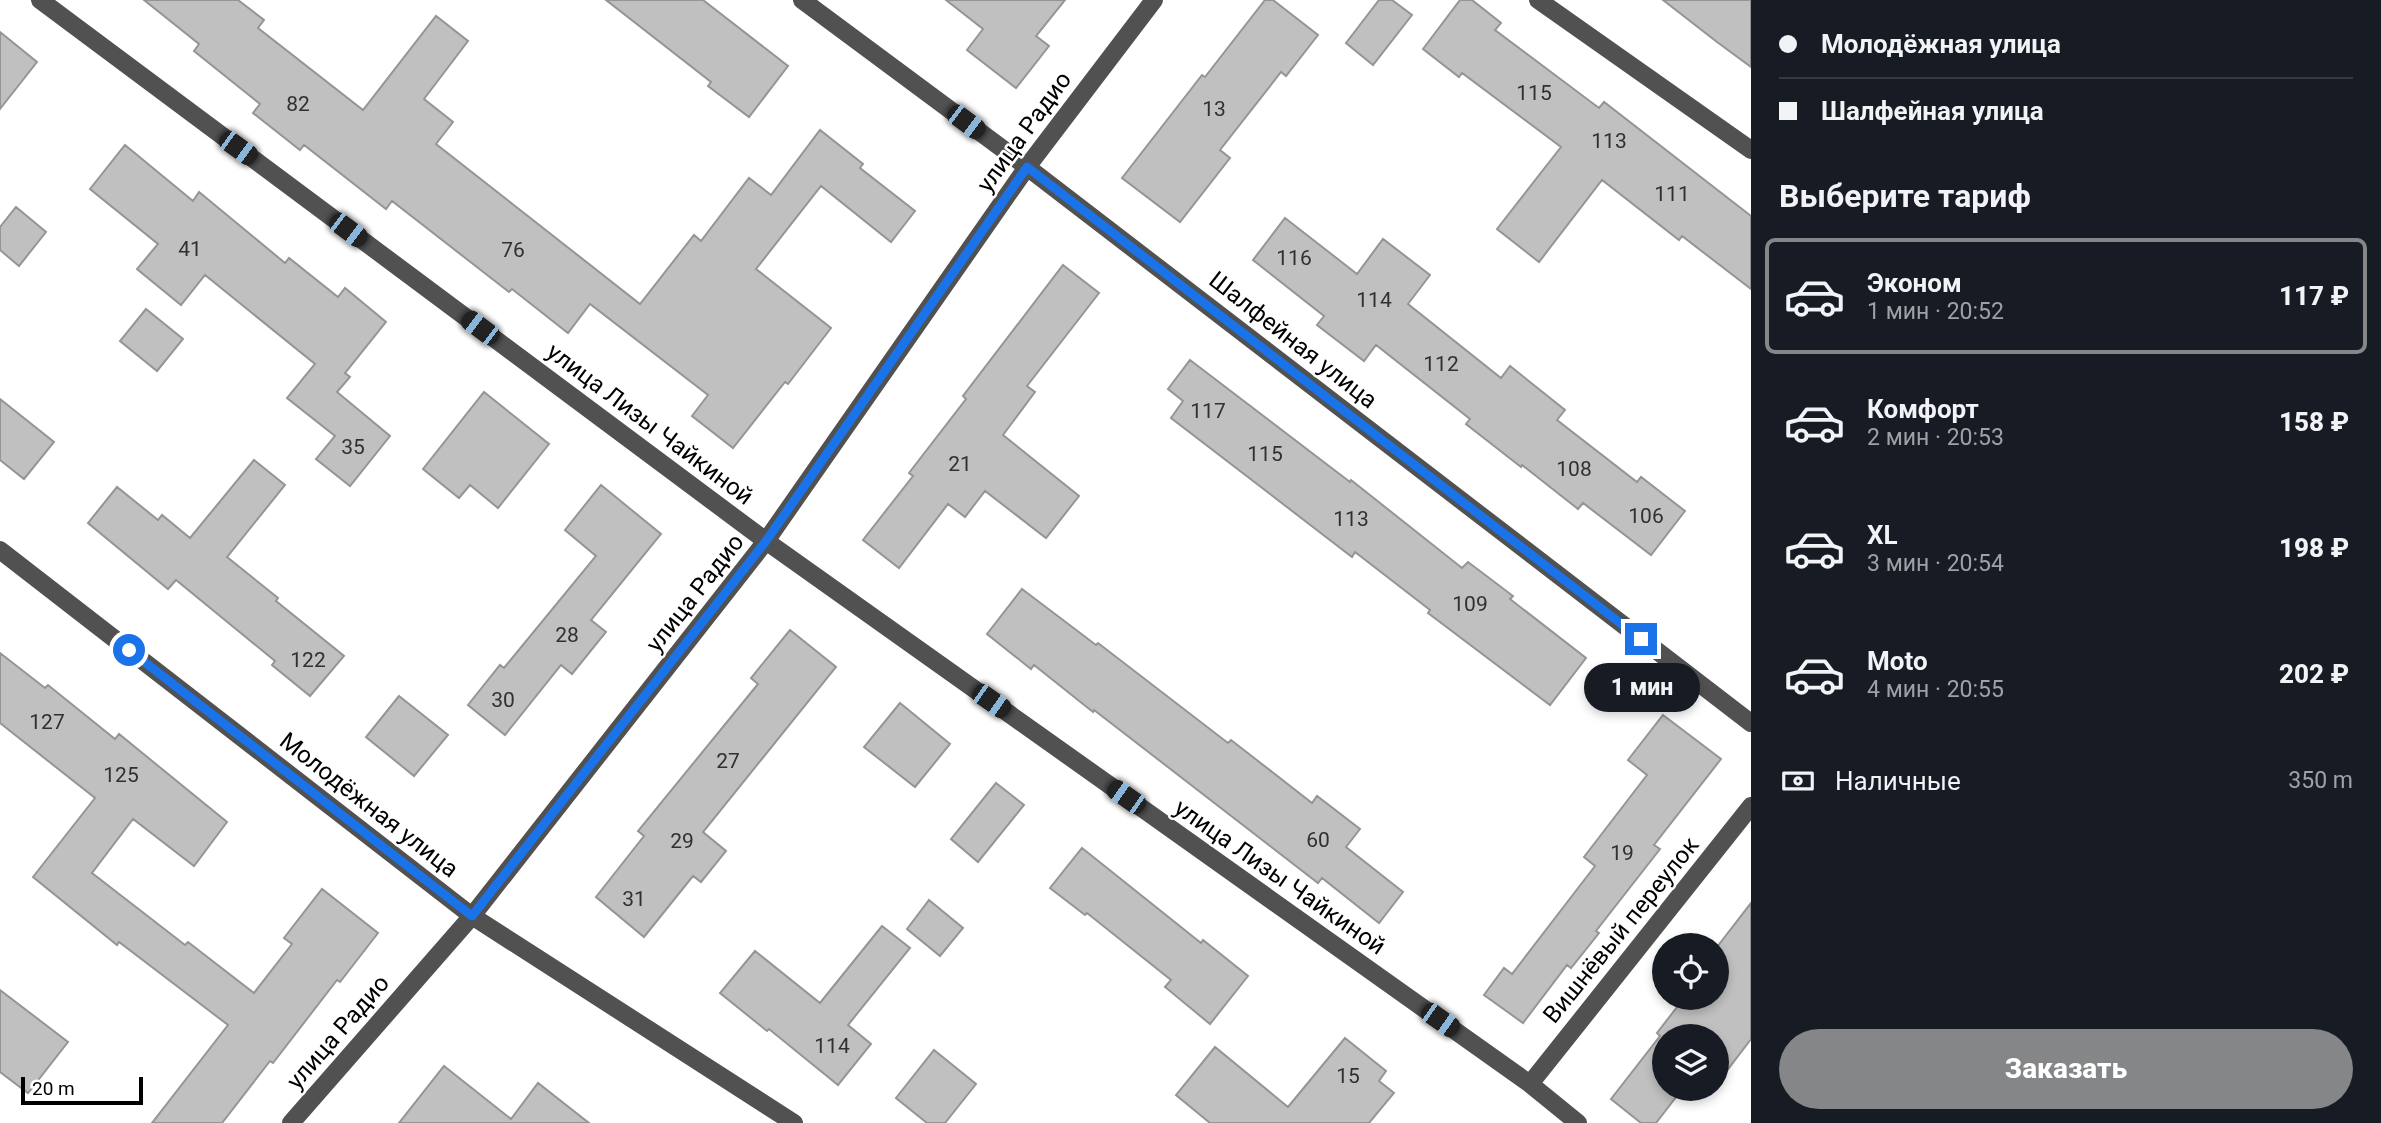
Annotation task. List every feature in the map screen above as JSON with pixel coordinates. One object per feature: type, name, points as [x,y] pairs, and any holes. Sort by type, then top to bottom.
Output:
[{"type":"street","name":"улица Лизы Чайкиной","points":[[40,0],[766,541],[1530,1084],[1578,1123]]},
{"type":"street","name":"Шалфейная улица","points":[[802,0],[1027,167],[1751,723]]},
{"type":"street","name":"улица Радио","points":[[291,1123],[472,916],[766,541],[1027,167],[1154,0]]},
{"type":"street","points":[[1538,0],[1751,150]]},
{"type":"street","name":"Молодёжная улица","points":[[0,550],[472,916],[794,1123]]},
{"type":"street","name":"Вишнёвый переулок","points":[[1530,1084],[1751,806]]},
{"type":"building","points":[[144,0],[238,0],[264,20],[258,28],[363,110],[436,16],[468,41],[424,99],[453,122],[436,144],[640,304],[694,235],[701,241],[749,178],[771,195],[820,130],[863,164],[860,168],[915,211],[891,242],[821,186],[756,269],[831,328],[788,384],[785,382],[733,448],[692,416],[708,395],[590,304],[568,333],[512,289],[509,292],[392,201],[386,209],[304,145],[300,150],[253,113],[260,104],[194,51],[199,44]]},
{"type":"building","points":[[606,0],[703,0],[788,66],[749,117],[708,86],[711,82]]},
{"type":"building","points":[[946,0],[1065,0],[1036,36],[1049,46],[1016,88],[967,50],[983,29]]},
{"type":"building","points":[[1265,0],[1273,0],[1318,35],[1286,76],[1281,72],[1220,150],[1230,158],[1180,222],[1122,178],[1202,75],[1205,77]]},
{"type":"building","points":[[1379,0],[1392,0],[1412,15],[1373,65],[1346,43]]},
{"type":"building","points":[[1460,0],[1472,0],[1501,23],[1495,30],[1599,108],[1604,102],[1751,216],[1751,289],[1682,236],[1679,240],[1602,180],[1539,262],[1497,229],[1561,147],[1462,73],[1459,77],[1423,49]]},
{"type":"building","points":[[1663,0],[1751,0],[1751,67],[1717,42]]},
{"type":"building","points":[[0,32],[37,62],[0,109]]},
{"type":"building","points":[[125,145],[193,201],[199,192],[285,263],[289,258],[338,297],[345,288],[386,322],[345,373],[350,377],[337,392],[390,436],[350,486],[316,459],[335,436],[287,398],[315,364],[205,275],[181,305],[137,269],[158,244],[90,189]]},
{"type":"building","points":[[16,207],[46,232],[19,266],[0,250],[0,227]]},
{"type":"building","points":[[1285,218],[1357,274],[1383,239],[1430,275],[1408,304],[1501,378],[1510,366],[1565,410],[1557,420],[1637,482],[1641,477],[1685,511],[1651,555],[1583,503],[1578,509],[1522,465],[1521,467],[1466,424],[1470,419],[1376,345],[1364,361],[1317,325],[1324,316],[1253,260]]},
{"type":"building","points":[[1063,265],[1099,293],[1027,386],[1035,392],[1003,435],[1079,496],[1046,538],[985,491],[965,517],[948,504],[899,568],[863,540],[913,476],[909,473],[966,399],[963,396]]},
{"type":"building","points":[[146,309],[183,339],[157,371],[120,341]]},
{"type":"building","points":[[1190,360],[1350,482],[1351,480],[1462,568],[1468,562],[1513,596],[1510,599],[1586,658],[1550,705],[1428,613],[1430,610],[1355,552],[1352,557],[1171,418],[1183,401],[1168,389]]},
{"type":"building","points":[[484,392],[549,444],[498,508],[470,485],[459,498],[423,469]]},
{"type":"building","points":[[0,399],[54,442],[24,479],[0,460]]},
{"type":"building","points":[[254,460],[285,485],[227,557],[344,656],[310,696],[272,665],[275,661],[176,580],[168,589],[88,523],[117,487],[158,520],[162,515],[190,538]]},
{"type":"building","points":[[601,485],[661,534],[591,620],[606,632],[572,674],[561,665],[505,735],[468,705],[500,665],[504,668],[596,556],[565,530]]},
{"type":"building","points":[[1022,589],[1096,645],[1098,643],[1228,743],[1231,740],[1312,803],[1317,796],[1360,829],[1346,847],[1403,892],[1379,923],[1322,878],[1318,883],[1094,710],[1093,712],[1034,665],[1031,669],[987,634]]},
{"type":"building","points":[[790,630],[836,667],[703,832],[726,851],[701,882],[693,876],[644,937],[596,897],[644,836],[638,831],[758,684],[751,678]]},
{"type":"building","points":[[0,653],[45,688],[48,685],[115,739],[119,734],[227,822],[194,866],[133,819],[92,873],[185,945],[188,942],[254,993],[292,944],[284,938],[322,889],[378,933],[340,982],[337,980],[273,1063],[270,1061],[222,1123],[152,1123],[228,1025],[119,942],[117,945],[33,877],[95,798],[0,723]]},
{"type":"building","points":[[399,696],[448,735],[414,776],[366,737]]},
{"type":"building","points":[[900,703],[950,744],[915,787],[864,747]]},
{"type":"building","points":[[1663,715],[1721,759],[1654,845],[1660,849],[1596,931],[1599,933],[1571,968],[1567,965],[1523,1023],[1484,995],[1504,968],[1512,974],[1595,866],[1584,857],[1647,775],[1628,760]]},
{"type":"building","points":[[996,783],[1024,805],[978,862],[951,839]]},
{"type":"building","points":[[1082,848],[1201,943],[1203,940],[1248,976],[1210,1024],[1165,987],[1171,980],[1087,913],[1085,915],[1050,888]]},
{"type":"building","points":[[929,900],[963,928],[940,956],[907,929]]},
{"type":"building","points":[[1751,903],[1751,1039],[1729,1068],[1729,1024],[1664,1024],[1675,1010],[1729,1010],[1728,933]]},
{"type":"building","points":[[882,926],[910,948],[848,1025],[871,1044],[838,1085],[720,993],[755,951],[820,1003]]},
{"type":"building","points":[[0,990],[68,1042],[28,1093],[0,1072]]},
{"type":"building","points":[[1345,1038],[1386,1071],[1379,1081],[1394,1093],[1369,1123],[1210,1123],[1176,1095],[1215,1047],[1288,1107]]},
{"type":"building","points":[[1652,1046],[1652,1101],[1673,1101],[1656,1123],[1641,1123],[1611,1099]]},
{"type":"building","points":[[934,1050],[976,1084],[945,1123],[927,1123],[896,1098]]},
{"type":"building","points":[[444,1066],[511,1119],[538,1083],[589,1123],[399,1123]]},
{"type":"route","points":[[129,650],[472,916],[766,541],[1027,167],[1641,639]]}]
